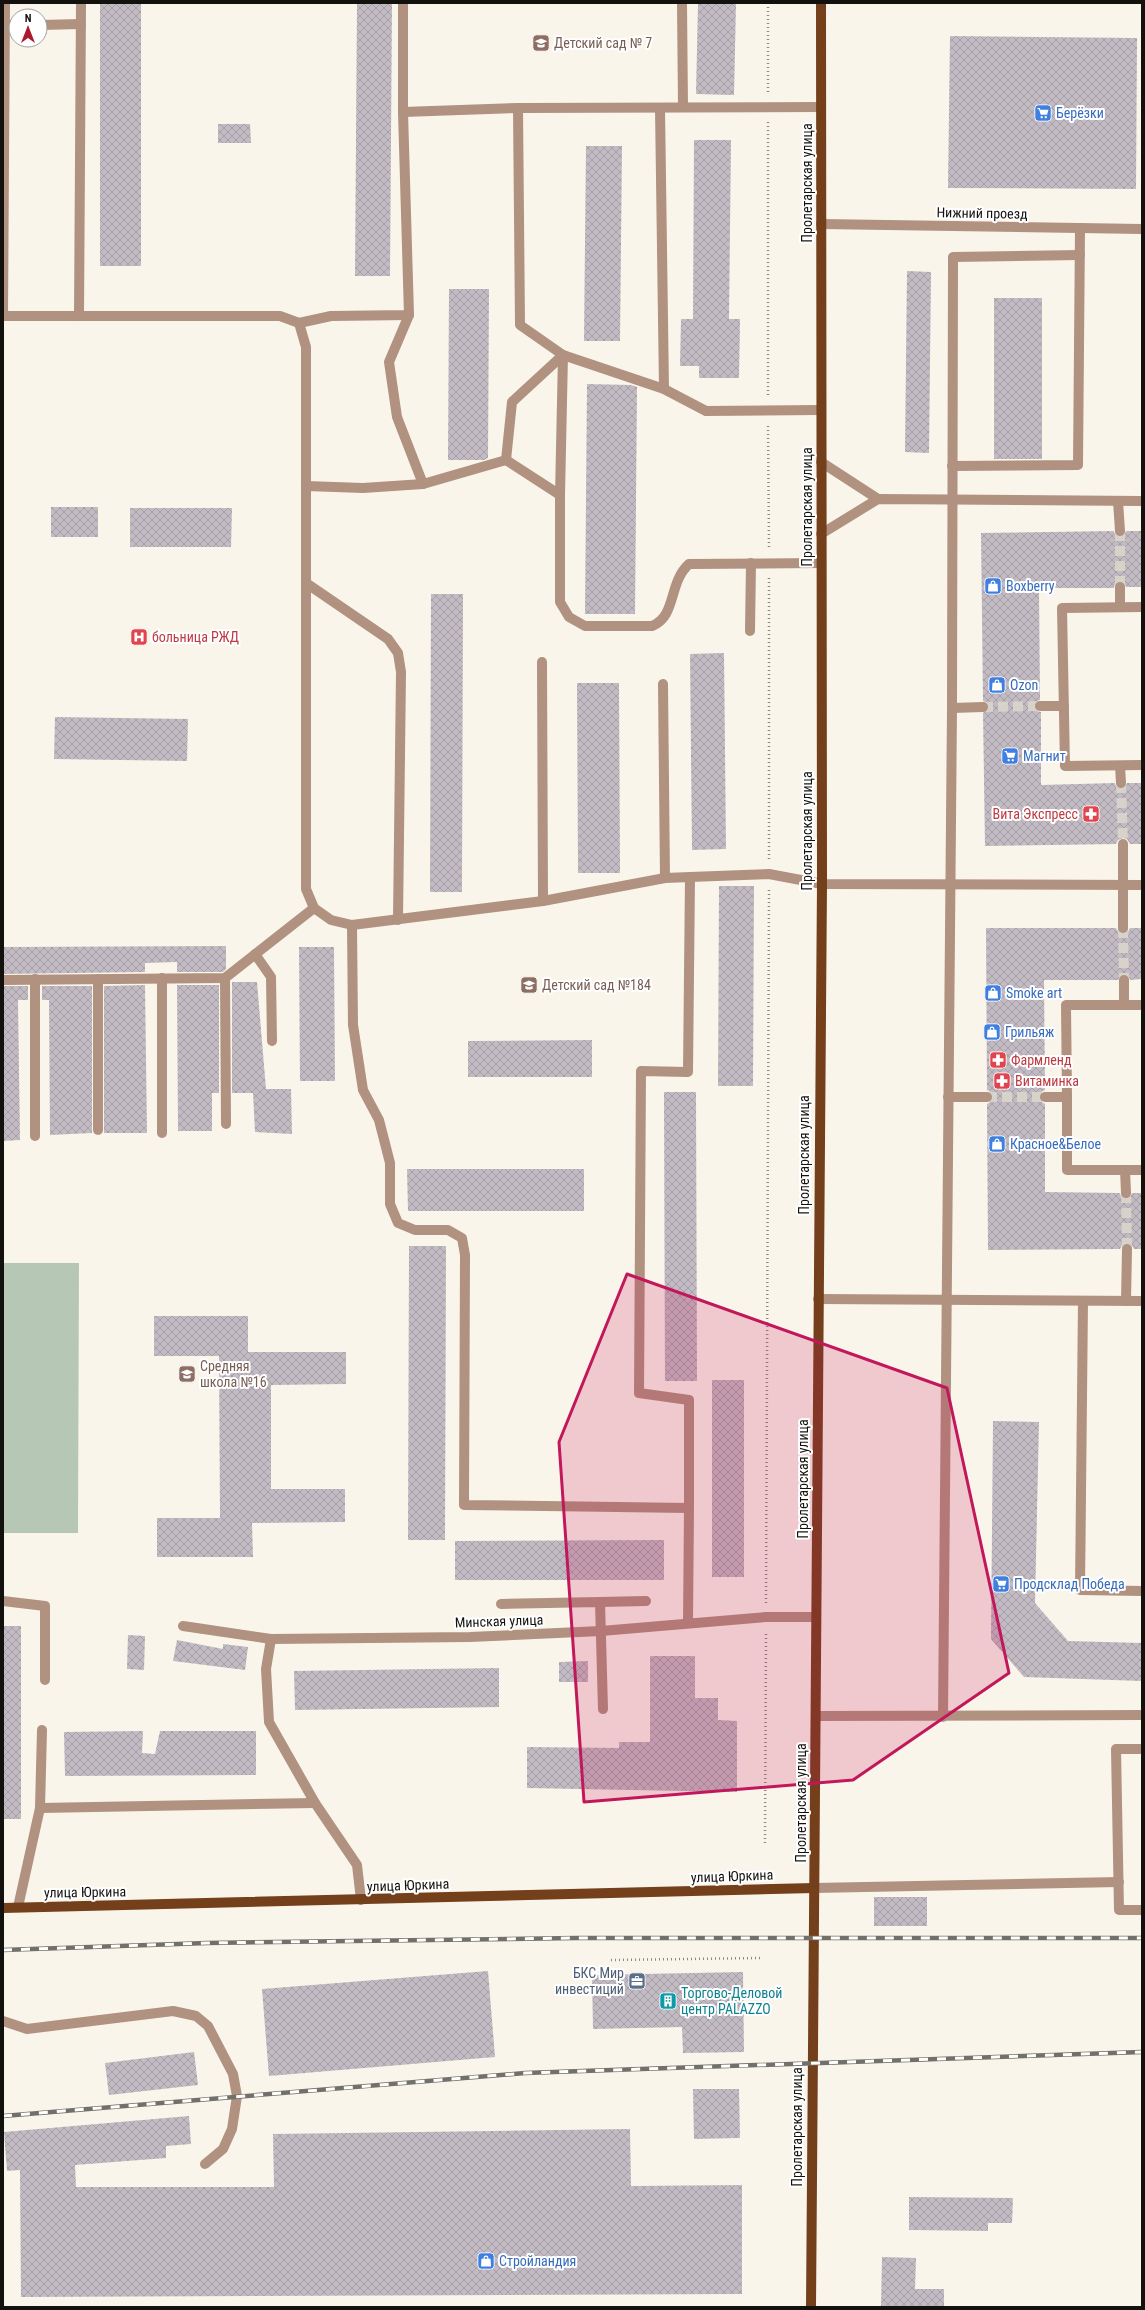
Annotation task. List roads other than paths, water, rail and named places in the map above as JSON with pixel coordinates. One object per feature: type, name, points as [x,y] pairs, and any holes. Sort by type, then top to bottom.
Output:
[{"type":"main road","name":"Пролетарская улица","points":[[811,2307],[822,884],[820,410],[822,3]]},
{"type":"main road","name":"улица Юркина","points":[[3,1908],[814,1888]]},
{"type":"street","points":[[5,3],[3,316],[280,316],[300,323],[331,316],[408,315]]},
{"type":"street","points":[[79,316],[81,3]]},
{"type":"street","points":[[403,3],[403,112],[408,315],[389,362],[397,417],[423,484]]},
{"type":"street","points":[[682,3],[683,107]]},
{"type":"street","points":[[48,24],[81,24]]},
{"type":"street","points":[[403,112],[518,108],[821,107]]},
{"type":"street","points":[[518,108],[520,324],[563,355],[664,389],[706,411],[820,410]]},
{"type":"street","points":[[660,108],[664,389]]},
{"type":"street","name":"Нижний проезд","points":[[821,224],[1142,229]]},
{"type":"street","points":[[952,466],[1078,465],[1080,228]]},
{"type":"street","points":[[943,1717],[949,885],[952,708],[954,257],[1080,255]]},
{"type":"street","points":[[300,323],[306,347],[306,889],[314,908],[331,920],[352,925],[398,920],[543,901],[665,878],[690,876],[769,874],[822,884],[1142,885]]},
{"type":"street","points":[[506,460],[512,402],[563,355]]},
{"type":"street","points":[[563,355],[560,495],[560,602],[569,617],[585,626],[652,626],[666,617],[676,581],[681,572],[689,564],[769,562],[821,563]]},
{"type":"street","points":[[306,486],[363,488],[423,484],[506,460],[560,495]]},
{"type":"street","points":[[821,462],[878,499],[1142,501]]},
{"type":"street","points":[[821,534],[878,499]]},
{"type":"street","points":[[1118,501],[1120,531]]},
{"type":"street","points":[[750,563],[750,631]]},
{"type":"street","points":[[306,583],[388,639],[398,652],[401,672],[398,920]]},
{"type":"street","points":[[1120,588],[1120,608]]},
{"type":"street","points":[[1142,607],[1062,608],[1065,766],[1142,765]]},
{"type":"street","points":[[542,662],[543,901]]},
{"type":"street","points":[[662,684],[665,878]]},
{"type":"street","points":[[1040,706],[1064,706]]},
{"type":"street","points":[[952,708],[983,707]]},
{"type":"street","points":[[1120,766],[1121,783]]},
{"type":"street","points":[[1123,844],[1123,928]]},
{"type":"street","points":[[688,1623],[689,1400],[639,1393],[639,1385],[641,1071],[688,1072],[690,876]]},
{"type":"street","points":[[3,980],[225,978],[314,908]]},
{"type":"street","points":[[352,925],[353,1025],[363,1090],[379,1120],[390,1163],[390,1204],[398,1223],[415,1230],[448,1230],[462,1238],[465,1255],[464,1505],[689,1508]]},
{"type":"street","points":[[255,954],[271,977],[272,1040]]},
{"type":"street","points":[[162,978],[162,1133]]},
{"type":"street","points":[[225,978],[226,1124]]},
{"type":"street","points":[[35,979],[35,1136]]},
{"type":"street","points":[[98,979],[98,1130]]},
{"type":"street","points":[[1124,980],[1124,1005]]},
{"type":"street","points":[[1142,1005],[1066,1005],[1067,1170],[1142,1170]]},
{"type":"street","points":[[948,1097],[987,1097]]},
{"type":"street","points":[[1045,1097],[1067,1097]]},
{"type":"street","points":[[1125,1170],[1126,1193]]},
{"type":"street","points":[[1126,1301],[1127,1249]]},
{"type":"street","points":[[818,1299],[1142,1301]]},
{"type":"street","points":[[1083,1301],[1080,1590],[1142,1591]]},
{"type":"street","points":[[3,1601],[45,1606],[45,1680]]},
{"type":"street","points":[[501,1604],[646,1601]]},
{"type":"street","points":[[600,1602],[604,1709]]},
{"type":"street","name":"Минская улица","points":[[183,1626],[271,1639],[470,1637],[601,1631],[766,1617],[816,1617]]},
{"type":"street","points":[[271,1639],[266,1669],[269,1722],[315,1803],[358,1865],[362,1900]]},
{"type":"street","points":[[816,1716],[943,1717],[1142,1715]]},
{"type":"street","points":[[18,1907],[40,1808],[42,1730]]},
{"type":"street","points":[[1142,1749],[1116,1749],[1119,1910],[1142,1910]]},
{"type":"street","points":[[40,1808],[315,1803]]},
{"type":"street","points":[[814,1888],[1119,1882]]},
{"type":"street","points":[[3,2021],[27,2029],[173,2011],[196,2016],[208,2026],[233,2074],[237,2096],[232,2129],[223,2149],[205,2164]]},
{"type":"tunnel","points":[[1120,531],[1120,587]]},
{"type":"tunnel","points":[[983,707],[1040,706]]},
{"type":"tunnel","points":[[1121,783],[1123,844]]},
{"type":"tunnel","points":[[1123,928],[1124,980]]},
{"type":"tunnel","points":[[987,1097],[1045,1097]]},
{"type":"tunnel","points":[[1126,1193],[1127,1249]]},
{"type":"railway","points":[[3,1950],[207,1943],[577,1938],[1142,1938]]},
{"type":"railway","points":[[3,2116],[525,2073],[1142,2052]]},
{"type":"place","name":"Детский сад № 7","points":[[541,43]]},
{"type":"place","name":"Берёзки","points":[[1043,113]]},
{"type":"place","name":"Boxberry","points":[[993,586]]},
{"type":"place","name":"больница РЖД","points":[[139,637]]},
{"type":"place","name":"Ozon","points":[[997,685]]},
{"type":"place","name":"Магнит","points":[[1010,756]]},
{"type":"place","name":"Вита Экспресс","points":[[1091,814]]},
{"type":"place","name":"Детский сад №184","points":[[529,985]]},
{"type":"place","name":"Smoke art","points":[[993,993]]},
{"type":"place","name":"Грильяж","points":[[992,1032]]},
{"type":"place","name":"Фармленд","points":[[998,1060]]},
{"type":"place","name":"Витаминка","points":[[1002,1081]]},
{"type":"place","name":"Красное&Белое","points":[[997,1144]]},
{"type":"place","name":"Средняя школа №16","points":[[187,1374]]},
{"type":"place","name":"Продсклад Победа","points":[[1001,1584]]},
{"type":"place","name":"БКС Мир инвестиций","points":[[637,1981]]},
{"type":"place","name":"Торгово-Деловой центр PALAZZO","points":[[668,2001]]},
{"type":"place","name":"Стройландия","points":[[486,2261]]}]
